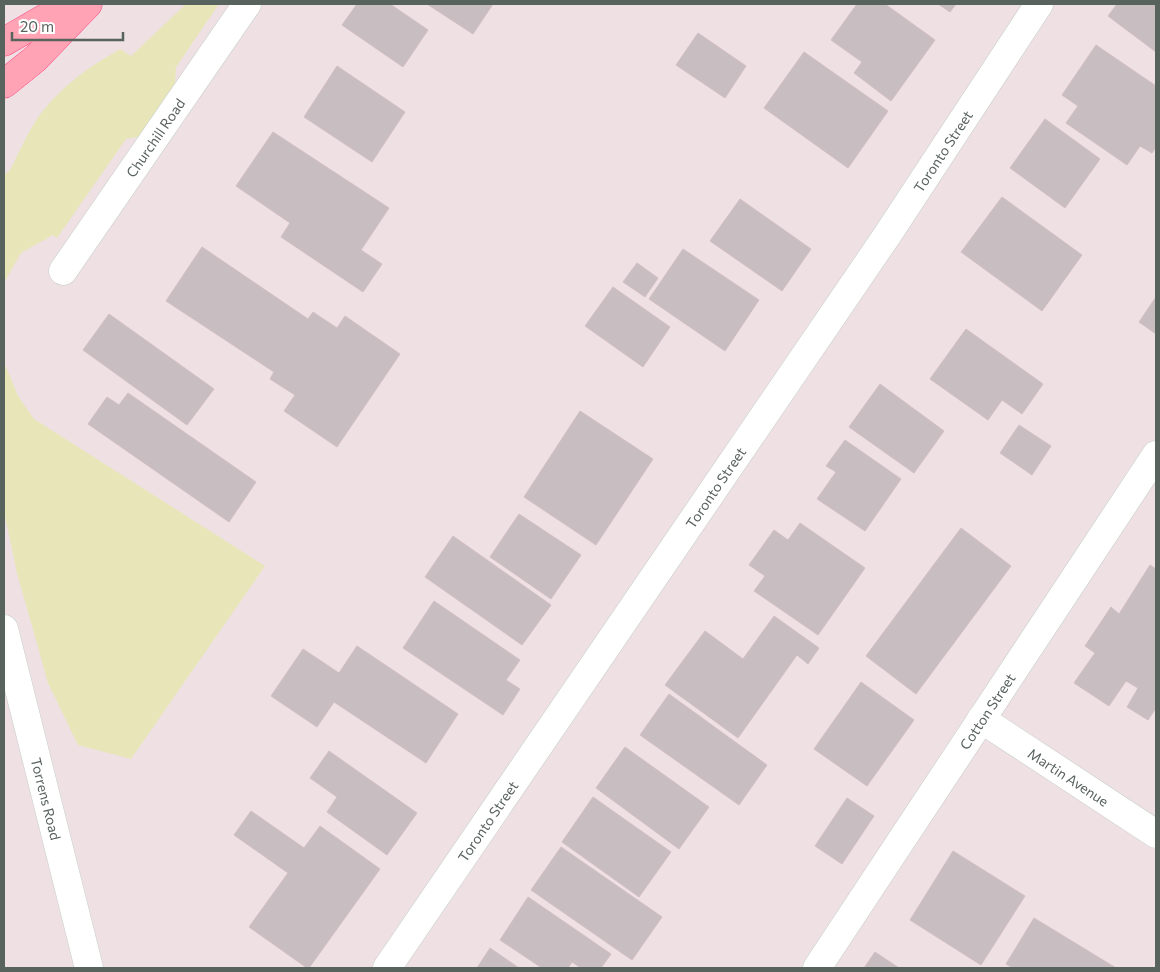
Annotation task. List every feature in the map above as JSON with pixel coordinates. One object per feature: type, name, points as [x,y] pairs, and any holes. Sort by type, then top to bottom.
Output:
[{"type":"main road","points":[[4,42],[69,4]]},
{"type":"main road","points":[[4,84],[35,59],[88,4]]},
{"type":"street","name":"Churchill Road","points":[[63,271],[247,4]]},
{"type":"street","name":"Toronto Street","points":[[387,968],[888,234],[1039,4]]},
{"type":"street","name":"Cotton Street","points":[[817,968],[1156,454]]},
{"type":"street","name":"Torrens Road","points":[[4,629],[89,968]]},
{"type":"street","name":"Martin Avenue","points":[[981,719],[1156,834]]},
{"type":"shaded area","points":[[186,4],[219,4],[176,67],[174,102],[148,135],[126,139],[57,238],[53,235],[21,253],[4,283],[4,175],[10,170],[37,119],[50,102],[78,77],[120,49],[131,56]]},
{"type":"shaded area","points":[[4,362],[18,396],[34,419],[265,566],[131,759],[78,745],[48,683],[17,573],[4,512]]},
{"type":"building","points":[[357,4],[390,4],[428,30],[403,67],[342,25]]},
{"type":"building","points":[[427,4],[493,4],[473,34]]},
{"type":"building","points":[[857,4],[885,4],[935,40],[891,101],[854,73],[862,62],[831,40]]},
{"type":"building","points":[[938,4],[956,4],[950,12]]},
{"type":"building","points":[[1117,4],[1156,4],[1156,52],[1108,16]]},
{"type":"building","points":[[698,33],[746,66],[725,98],[676,65]]},
{"type":"building","points":[[1096,45],[1156,86],[1156,147],[1152,153],[1140,146],[1127,165],[1066,123],[1078,106],[1062,95]]},
{"type":"building","points":[[804,52],[888,111],[848,168],[764,108]]},
{"type":"building","points":[[337,66],[405,112],[372,162],[304,117]]},
{"type":"building","points":[[1045,119],[1100,159],[1065,208],[1010,168]]},
{"type":"building","points":[[273,132],[389,208],[361,250],[382,264],[363,292],[281,237],[290,223],[236,186]]},
{"type":"building","points":[[1002,197],[1082,255],[1042,311],[961,252]]},
{"type":"building","points":[[740,199],[811,249],[782,291],[710,241]]},
{"type":"building","points":[[202,247],[308,319],[313,312],[337,328],[345,316],[400,354],[337,447],[284,411],[295,395],[270,379],[274,372],[166,301]]},
{"type":"building","points":[[683,249],[759,300],[725,351],[649,299]]},
{"type":"building","points":[[637,263],[658,278],[645,297],[623,282]]},
{"type":"building","points":[[613,287],[670,327],[643,367],[585,326]]},
{"type":"building","points":[[1156,297],[1156,334],[1139,322]]},
{"type":"building","points":[[109,314],[214,389],[187,425],[83,350]]},
{"type":"building","points":[[966,329],[1043,384],[1022,414],[1002,400],[988,420],[930,379]]},
{"type":"building","points":[[880,384],[944,431],[914,473],[849,427]]},
{"type":"building","points":[[128,393],[256,482],[229,522],[88,424],[107,397],[119,405]]},
{"type":"building","points":[[580,411],[653,459],[596,545],[524,497]]},
{"type":"building","points":[[1019,425],[1051,446],[1032,475],[1000,453]]},
{"type":"building","points":[[845,440],[901,479],[865,531],[817,499],[836,472],[826,466]]},
{"type":"building","points":[[519,514],[581,555],[551,599],[490,557]]},
{"type":"building","points":[[800,523],[865,568],[818,635],[754,591],[765,576],[749,565],[774,530],[788,540]]},
{"type":"building","points":[[961,528],[1011,566],[916,694],[866,656]]},
{"type":"building","points":[[453,536],[551,605],[522,645],[425,577]]},
{"type":"building","points":[[1150,565],[1156,569],[1156,708],[1148,720],[1127,707],[1138,688],[1126,681],[1109,706],[1074,683],[1095,653],[1085,646],[1111,607],[1119,614]]},
{"type":"building","points":[[434,601],[520,660],[506,680],[520,689],[503,715],[403,648]]},
{"type":"building","points":[[774,616],[819,648],[808,664],[797,655],[738,738],[665,685],[705,631],[743,659]]},
{"type":"building","points":[[357,646],[458,714],[426,763],[334,702],[317,727],[271,696],[303,649],[339,673]]},
{"type":"building","points":[[861,682],[914,720],[867,786],[814,749]]},
{"type":"building","points":[[669,694],[767,765],[739,805],[640,735]]},
{"type":"building","points":[[625,747],[709,807],[679,849],[596,788]]},
{"type":"building","points":[[329,751],[417,813],[387,855],[327,812],[337,797],[310,778]]},
{"type":"building","points":[[593,797],[671,852],[639,897],[562,842]]},
{"type":"building","points":[[847,798],[874,816],[842,864],[815,846]]},
{"type":"building","points":[[251,811],[304,848],[320,826],[380,869],[309,968],[249,927],[288,873],[234,835]]},
{"type":"building","points":[[561,847],[662,917],[632,960],[531,890]]},
{"type":"building","points":[[953,851],[1025,896],[981,965],[910,920]]},
{"type":"building","points":[[528,897],[611,954],[601,968],[581,968],[572,962],[568,968],[542,968],[500,940]]},
{"type":"building","points":[[1034,918],[1116,968],[1013,968],[1006,964]]},
{"type":"building","points":[[490,948],[519,968],[477,968]]},
{"type":"building","points":[[875,952],[899,968],[864,968]]}]
